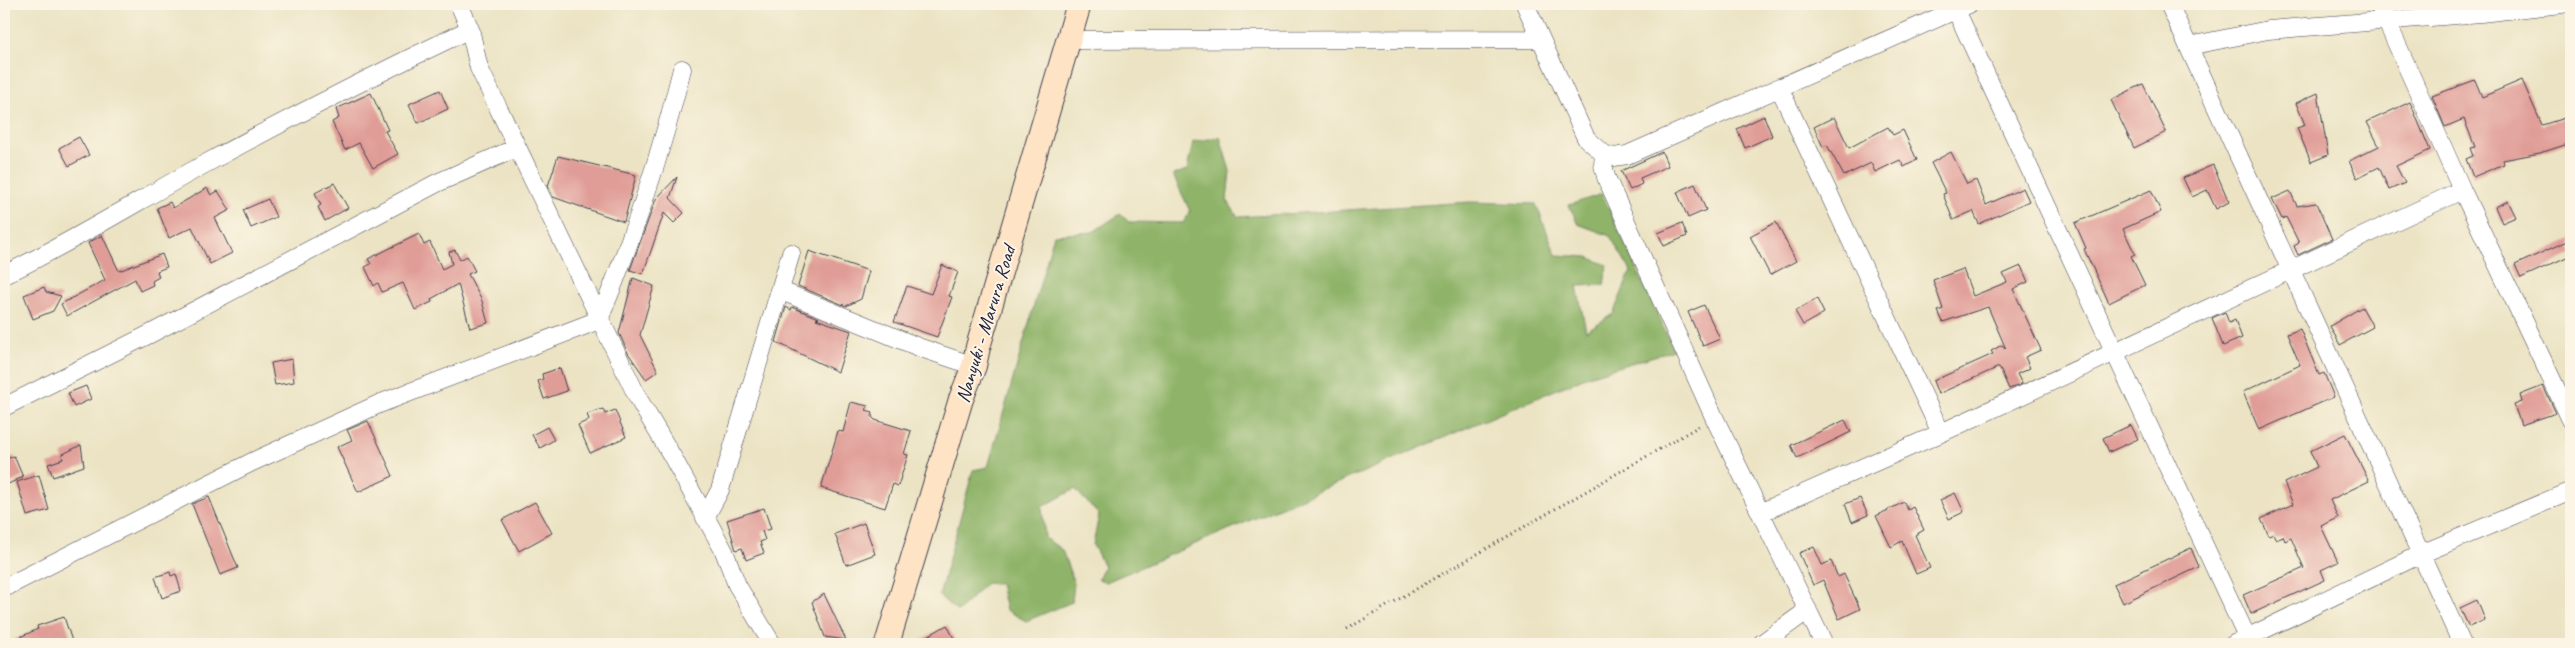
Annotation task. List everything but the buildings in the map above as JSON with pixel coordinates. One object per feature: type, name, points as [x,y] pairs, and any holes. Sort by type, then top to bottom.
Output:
[{"type":"street","points":[[459,4],[470,29],[479,68],[599,320],[639,400],[724,551],[737,585],[772,644]]},
{"type":"street","name":"Nanyuki - Marura Road","points":[[888,644],[974,366],[1079,4]]},
{"type":"street","points":[[1525,4],[1539,39],[1586,138],[1604,154],[1614,157],[1627,154],[1963,7],[2244,642],[2421,554],[2571,491]]},
{"type":"street","points":[[2169,4],[2290,271],[2319,328],[2462,644]]},
{"type":"street","points":[[2379,4],[2462,190],[2571,420]]},
{"type":"street","points":[[2189,46],[2268,30],[2562,4]]},
{"type":"street","points":[[4,276],[68,244],[202,166],[327,99],[470,29]]},
{"type":"street","points":[[1067,40],[1539,39]]},
{"type":"street","points":[[4,588],[252,462],[379,404],[599,320],[621,268],[652,182],[682,69]]},
{"type":"street","points":[[1779,87],[1941,433]]},
{"type":"street","points":[[4,407],[158,330],[437,183],[516,148]]},
{"type":"street","points":[[1604,154],[1603,166],[1606,176],[1714,417],[1762,512],[1824,644]]},
{"type":"street","points":[[1762,512],[1941,433],[2462,190]]},
{"type":"street","points":[[705,518],[720,490],[791,253]]},
{"type":"street","points":[[779,290],[974,366]]},
{"type":"street","points":[[1762,644],[1808,610]]},
{"type":"path","points":[[1347,629],[1714,417]]},
{"type":"green space","points":[[1220,137],[1230,171],[1227,200],[1238,217],[1470,202],[1536,204],[1556,255],[1588,257],[1607,265],[1604,285],[1577,286],[1586,331],[1613,314],[1631,271],[1610,236],[1578,224],[1569,205],[1602,194],[1674,350],[1588,376],[1106,582],[1098,579],[1104,566],[1093,545],[1099,515],[1075,489],[1042,507],[1045,538],[1062,550],[1074,583],[1072,602],[1026,621],[1006,610],[1000,584],[986,583],[958,612],[939,596],[973,470],[988,467],[1054,235],[1093,232],[1120,214],[1129,222],[1183,223],[1190,211],[1173,175],[1187,170],[1193,142]]}]
